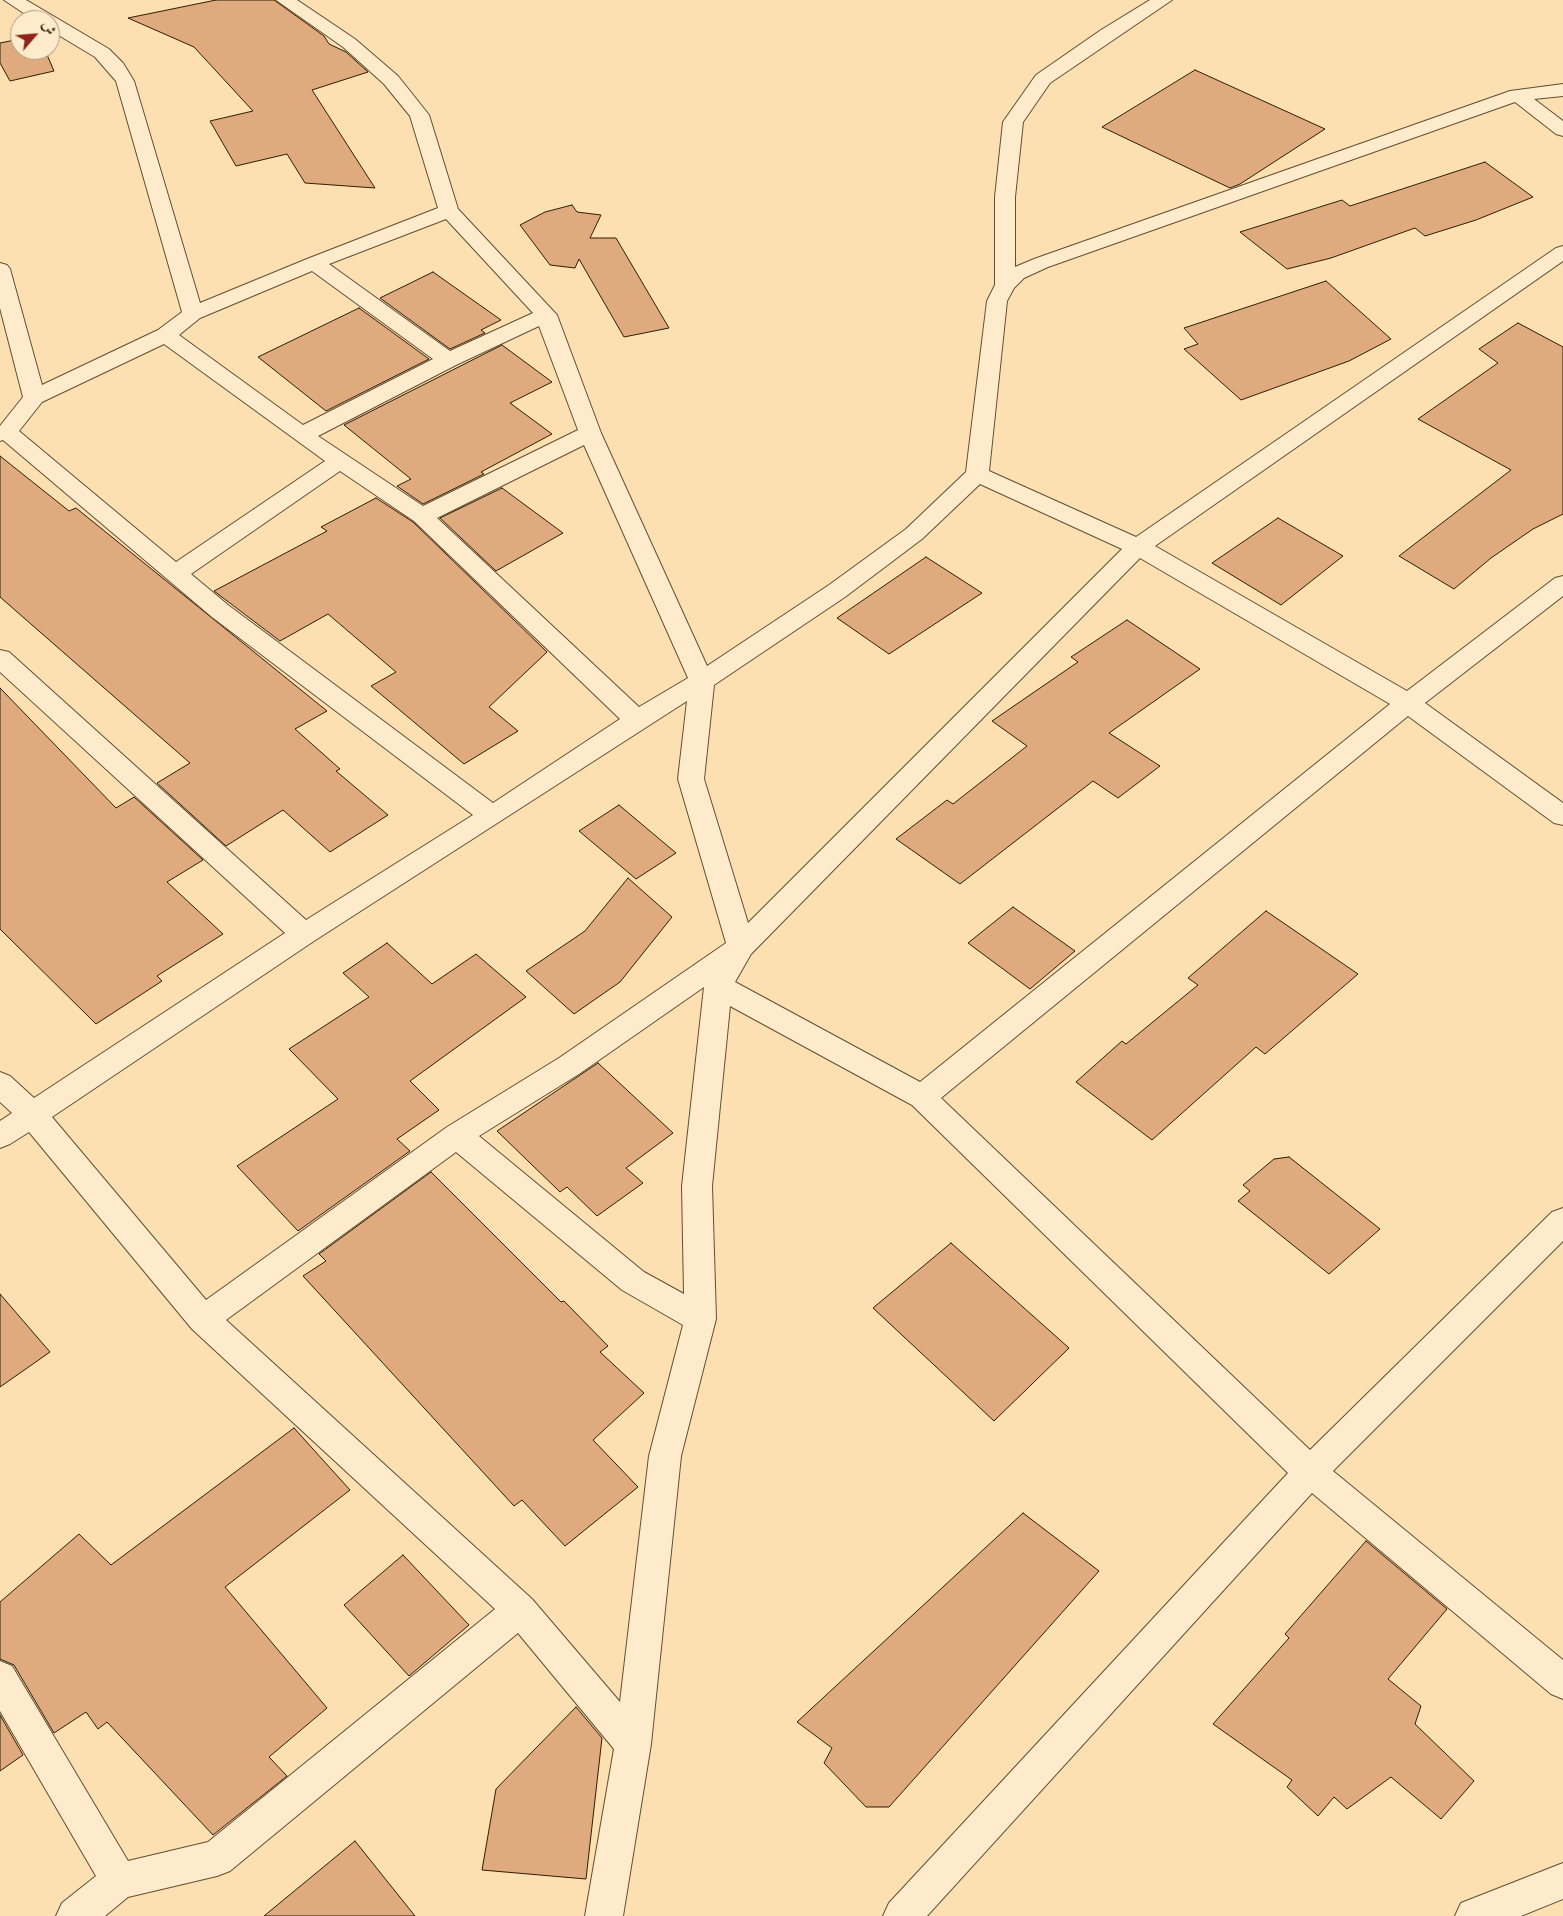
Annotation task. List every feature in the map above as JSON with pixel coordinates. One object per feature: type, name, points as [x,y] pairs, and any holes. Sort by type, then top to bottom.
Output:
[{"type":"street","points":[[13,0],[30,10]]},
{"type":"street","points":[[285,0],[349,43],[391,80],[419,116],[449,211],[546,315],[590,434],[702,681],[691,779],[741,947],[718,986],[697,1186],[700,1319],[665,1456],[632,1744],[604,1916]]},
{"type":"street","points":[[1006,285],[1005,197],[1013,122],[1042,79],[1107,34],[1163,0]]},
{"type":"street","points":[[60,28],[102,53],[116,66],[125,81],[193,314]]},
{"type":"street","points":[[0,1136],[304,934],[492,816],[636,720],[702,681],[837,592],[914,534],[978,474],[997,301],[1006,285],[1017,274],[1041,263],[1517,95],[1563,90]]},
{"type":"street","points":[[1517,95],[1563,130]]},
{"type":"street","points":[[449,211],[314,263],[193,314],[166,335],[34,397],[3,433],[220,612],[492,816]]},
{"type":"street","points":[[203,1319],[457,1135],[569,1066],[741,947],[1138,547],[1563,252]]},
{"type":"street","points":[[314,263],[448,360]]},
{"type":"street","points":[[0,269],[34,397]]},
{"type":"street","points":[[302,435],[448,360],[546,315]]},
{"type":"street","points":[[166,335],[302,435],[422,516],[636,720]]},
{"type":"street","points":[[422,516],[590,434]]},
{"type":"street","points":[[175,574],[340,460]]},
{"type":"street","points":[[978,474],[1138,547],[1408,703],[1563,816]]},
{"type":"street","points":[[922,1097],[1408,703],[1563,584]]},
{"type":"street","points":[[0,658],[304,934]]},
{"type":"street","points":[[718,986],[922,1097],[1310,1472],[1563,1682]]},
{"type":"street","points":[[0,1084],[32,1114],[203,1319],[520,1610],[632,1744]]},
{"type":"street","points":[[457,1135],[633,1281],[700,1319]]},
{"type":"street","points":[[902,1916],[1310,1472],[1563,1221]]},
{"type":"street","points":[[75,1916],[119,1881],[217,1858],[520,1610]]},
{"type":"street","points":[[0,1678],[119,1881]]},
{"type":"street","points":[[1474,1916],[1563,1881]]},
{"type":"building","points":[[216,0],[274,0],[324,36],[329,44],[346,52],[368,72],[312,90],[375,188],[305,183],[287,154],[236,166],[210,121],[253,111],[194,47],[128,18]]},
{"type":"building","points":[[10,41],[10,60],[49,60],[54,71],[10,81],[0,63],[0,43]]},
{"type":"building","points":[[1195,70],[1325,129],[1240,184],[1230,188],[1102,127]]},
{"type":"building","points":[[1485,162],[1533,197],[1476,220],[1425,236],[1415,228],[1331,258],[1287,269],[1240,232],[1342,200],[1350,206]]},
{"type":"building","points":[[572,205],[577,212],[601,215],[590,238],[616,238],[669,328],[624,337],[579,259],[575,268],[550,265],[520,225],[545,212]]},
{"type":"building","points":[[433,272],[501,320],[481,330],[485,333],[450,349],[380,298]]},
{"type":"building","points":[[1326,281],[1391,339],[1349,361],[1241,400],[1184,349],[1198,344],[1184,328]]},
{"type":"building","points":[[359,308],[429,359],[326,411],[258,357]]},
{"type":"building","points":[[1518,323],[1563,347],[1563,514],[1533,529],[1491,558],[1454,589],[1399,556],[1511,470],[1418,419],[1498,363],[1479,349]]},
{"type":"building","points":[[502,345],[552,382],[510,403],[552,434],[481,472],[484,474],[423,504],[397,486],[411,479],[344,425]]},
{"type":"building","points":[[0,456],[69,511],[76,508],[327,711],[295,729],[340,769],[336,771],[388,815],[330,852],[283,810],[226,846],[157,783],[190,763],[0,597]]},
{"type":"building","points":[[502,488],[563,533],[496,571],[440,518]]},
{"type":"building","points":[[376,498],[413,522],[547,652],[489,707],[518,731],[464,764],[371,686],[396,672],[328,614],[280,641],[214,591],[327,531],[321,527]]},
{"type":"building","points":[[1278,518],[1343,556],[1281,605],[1212,563]]},
{"type":"building","points":[[926,557],[982,593],[889,654],[837,618]]},
{"type":"building","points":[[1127,620],[1200,669],[1109,733],[1160,766],[1118,798],[1093,781],[960,884],[896,839],[947,800],[953,804],[1027,746],[992,721],[1078,662],[1071,657]]},
{"type":"building","points":[[0,688],[116,808],[134,797],[203,860],[167,882],[223,934],[157,976],[162,981],[96,1024],[0,929]]},
{"type":"building","points":[[619,805],[676,853],[636,879],[579,831]]},
{"type":"building","points":[[628,878],[672,917],[620,982],[574,1014],[526,971],[585,931]]},
{"type":"building","points":[[1013,907],[1075,951],[1030,989],[968,943]]},
{"type":"building","points":[[1266,911],[1358,974],[1265,1054],[1256,1047],[1152,1140],[1076,1082],[1122,1041],[1126,1044],[1198,985],[1188,978]]},
{"type":"building","points":[[387,943],[432,984],[476,954],[526,997],[410,1081],[439,1110],[397,1139],[410,1151],[298,1231],[237,1166],[338,1099],[289,1049],[369,997],[343,973]]},
{"type":"building","points":[[598,1063],[673,1133],[626,1168],[643,1183],[597,1216],[567,1187],[560,1192],[497,1131]]},
{"type":"building","points":[[1289,1157],[1380,1229],[1329,1274],[1238,1201],[1250,1191],[1243,1185],[1274,1159]]},
{"type":"building","points":[[431,1172],[561,1302],[564,1301],[608,1346],[600,1352],[644,1393],[593,1440],[638,1487],[565,1546],[522,1500],[514,1506],[303,1276],[326,1261],[319,1254]]},
{"type":"building","points":[[951,1243],[1069,1348],[994,1421],[873,1308]]},
{"type":"building","points":[[0,1294],[50,1352],[0,1387]]},
{"type":"building","points":[[294,1428],[350,1490],[225,1587],[327,1708],[269,1757],[287,1776],[213,1835],[107,1722],[98,1729],[86,1712],[54,1733],[14,1665],[0,1659],[0,1602],[79,1534],[111,1565]]},
{"type":"building","points":[[1023,1513],[1099,1571],[889,1807],[866,1807],[824,1763],[832,1748],[797,1722]]},
{"type":"building","points":[[1366,1541],[1447,1609],[1388,1679],[1421,1706],[1415,1724],[1474,1781],[1441,1819],[1391,1777],[1347,1809],[1334,1797],[1318,1816],[1287,1787],[1292,1780],[1213,1724],[1289,1638],[1285,1634]]},
{"type":"building","points":[[403,1555],[469,1625],[409,1676],[344,1605]]},
{"type":"building","points":[[576,1707],[602,1738],[586,1879],[482,1870],[496,1789]]},
{"type":"building","points":[[0,1715],[23,1755],[0,1771]]},
{"type":"building","points":[[355,1841],[415,1916],[264,1916]]}]
